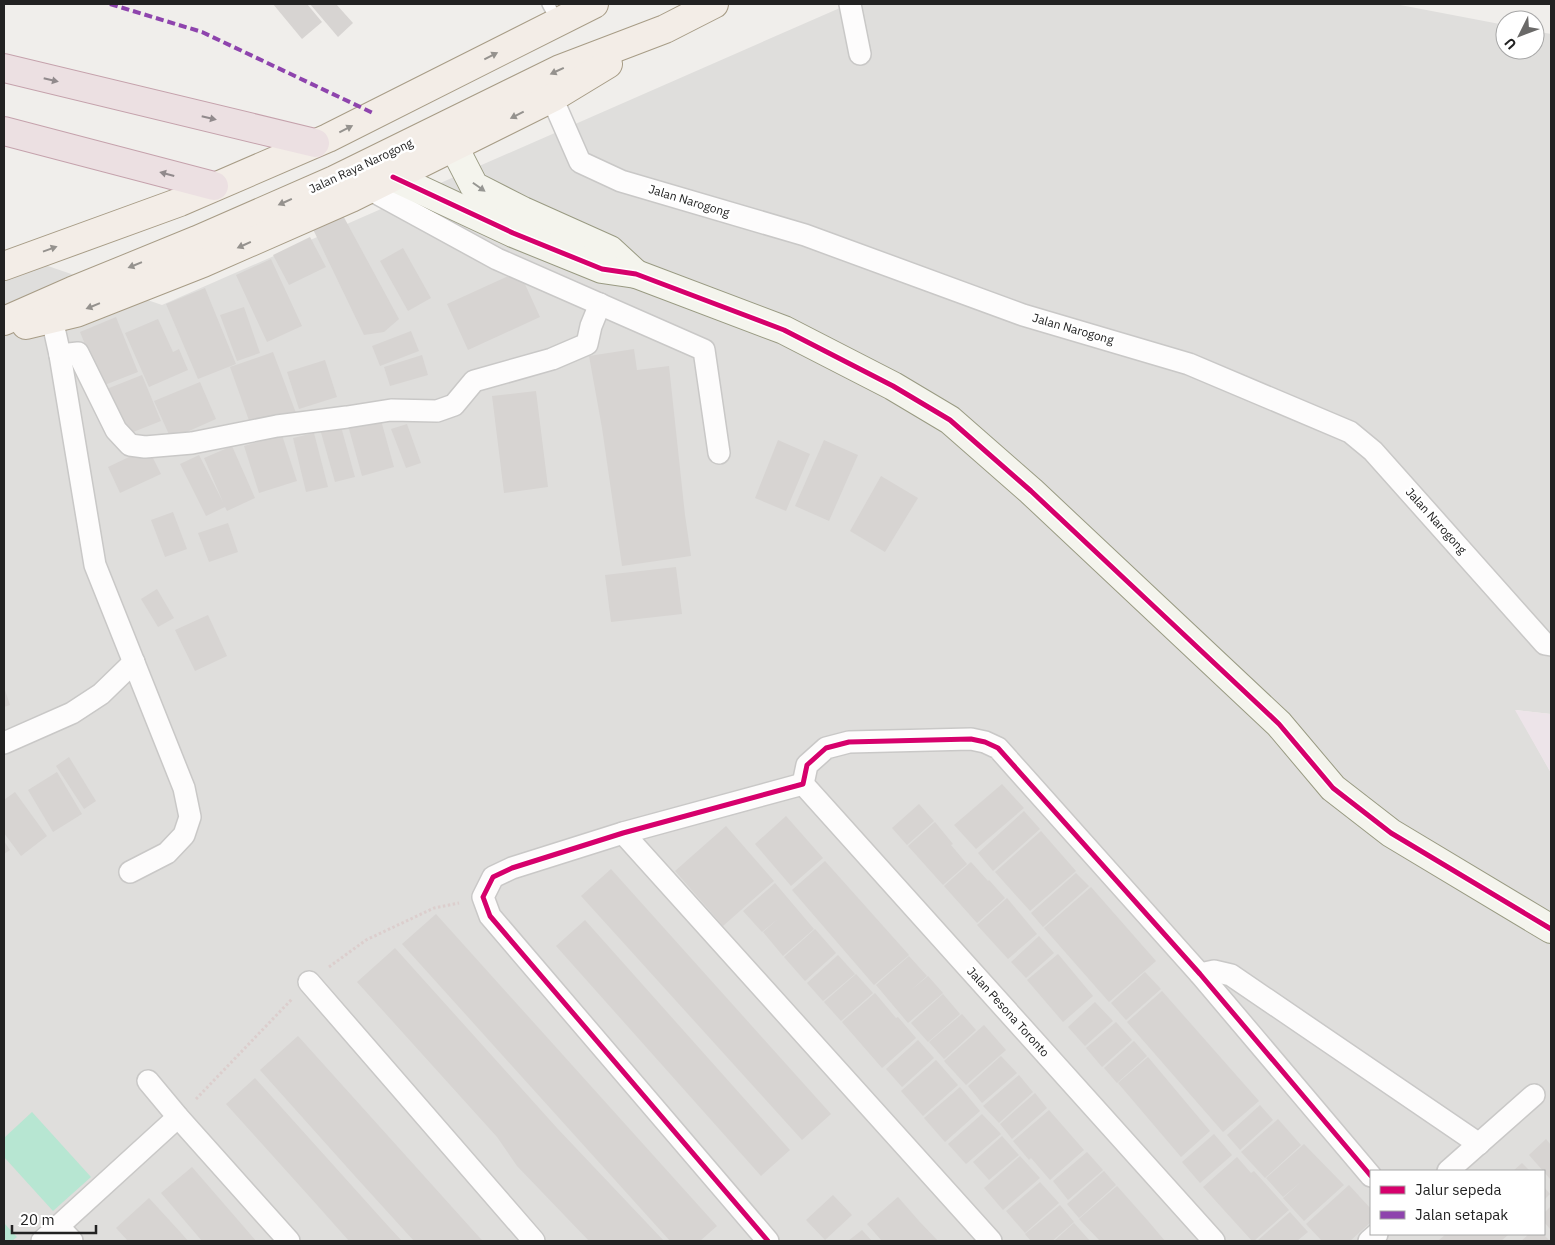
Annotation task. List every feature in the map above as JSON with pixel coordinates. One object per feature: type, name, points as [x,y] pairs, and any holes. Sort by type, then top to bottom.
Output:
[{"type":"highway","points":[[4,68],[316,143]]},
{"type":"highway","points":[[4,131],[214,186]]},
{"type":"main road","points":[[4,266],[180,202],[316,143],[553,13],[594,4]]},
{"type":"main road","name":"Jalan Raya Narogong","points":[[4,321],[334,180],[560,69],[665,29],[714,4]]},
{"type":"main road","points":[[4,331],[76,313],[203,263],[351,198],[552,98],[665,29]]},
{"type":"main road","points":[[316,143],[334,180]]},
{"type":"main road","points":[[214,186],[232,225]]},
{"type":"street","points":[[850,4],[860,54]]},
{"type":"street","name":"Jalan Narogong","points":[[552,98],[580,162],[621,181],[806,235],[1023,315],[1189,364],[1350,432],[1373,451],[1545,644],[1551,645]]},
{"type":"street","points":[[454,147],[474,186],[523,211],[610,250],[636,274]]},
{"type":"street","points":[[393,177],[513,233],[602,269],[636,274],[784,330],[893,386],[950,420],[1031,491],[1279,724],[1333,788],[1390,833],[1551,929]]},
{"type":"street","points":[[369,189],[497,259],[704,350],[719,453]]},
{"type":"street","points":[[60,355],[78,353],[116,430],[130,445],[145,447],[192,443],[277,426],[390,410],[437,411],[454,405],[474,381],[552,359],[587,344],[591,326],[600,304]]},
{"type":"street","points":[[52,319],[60,355],[96,565],[184,788],[190,817],[184,835],[167,853],[130,872]]},
{"type":"street","points":[[4,743],[72,713],[101,694],[134,662]]},
{"type":"street","points":[[765,1240],[490,916],[483,897],[493,877],[512,868],[623,833],[803,784],[807,765],[826,748],[849,742],[970,739],[998,748],[1200,974],[1370,1175]]},
{"type":"street","name":"Jalan Pesona Toronto","points":[[803,784],[1214,1241]]},
{"type":"street","points":[[623,833],[991,1241]]},
{"type":"street","points":[[1200,974],[1214,971],[1231,974],[1479,1144]]},
{"type":"street","points":[[309,982],[534,1241]]},
{"type":"street","points":[[148,1081],[289,1241]]},
{"type":"street","points":[[1449,1170],[1534,1095]]},
{"type":"street","points":[[42,1241],[65,1234],[178,1117]]},
{"type":"shaded area","points":[[849,4],[1395,4],[1495,23],[1495,60],[1545,60],[1545,33],[1551,34],[1551,714],[1516,710],[1551,773],[1551,1241],[4,1241],[4,251],[162,305]]},
{"type":"shaded area","points":[[1515,710],[1551,714],[1551,773]]},
{"type":"green space","points":[[32,1112],[91,1177],[53,1211],[4,1157],[4,1138]]},
{"type":"green space","points":[[4,1223],[17,1237],[12,1241],[4,1241]]},
{"type":"building","points":[[273,4],[307,4],[322,22],[302,39]]},
{"type":"building","points":[[310,4],[336,4],[353,23],[338,37]]},
{"type":"building","points":[[340,210],[399,319],[384,332],[364,335],[310,223]]},
{"type":"building","points":[[310,237],[326,267],[289,285],[273,255]]},
{"type":"building","points":[[403,248],[431,298],[408,311],[380,261]]},
{"type":"building","points":[[271,259],[302,326],[267,342],[236,275]]},
{"type":"building","points":[[519,271],[540,317],[468,350],[447,304]]},
{"type":"building","points":[[205,288],[236,364],[198,379],[166,304]]},
{"type":"building","points":[[244,307],[260,353],[237,361],[220,315]]},
{"type":"building","points":[[116,317],[138,372],[102,386],[80,332]]},
{"type":"building","points":[[158,319],[173,352],[179,349],[188,370],[149,387],[125,333]]},
{"type":"building","points":[[411,331],[419,351],[380,366],[372,346]]},
{"type":"building","points":[[634,349],[637,370],[669,366],[691,556],[622,566],[602,428],[589,356]]},
{"type":"building","points":[[273,352],[296,413],[252,429],[230,367]]},
{"type":"building","points":[[422,355],[428,375],[390,386],[384,367]]},
{"type":"building","points":[[325,360],[337,397],[299,409],[287,372]]},
{"type":"building","points":[[142,375],[161,421],[123,436],[104,390]]},
{"type":"building","points":[[200,382],[216,419],[171,439],[154,401]]},
{"type":"building","points":[[536,391],[548,487],[504,493],[492,396]]},
{"type":"building","points":[[379,413],[394,467],[362,476],[347,422]]},
{"type":"building","points":[[340,423],[355,477],[335,482],[320,429]]},
{"type":"building","points":[[407,424],[421,463],[406,468],[391,429]]},
{"type":"building","points":[[314,433],[328,487],[306,492],[293,438]]},
{"type":"building","points":[[282,435],[297,481],[259,493],[244,446]]},
{"type":"building","points":[[778,440],[810,454],[786,511],[755,498]]},
{"type":"building","points":[[824,440],[858,455],[829,521],[795,506]]},
{"type":"building","points":[[232,446],[255,498],[227,511],[225,507],[206,516],[180,464],[199,455],[223,502],[204,458]]},
{"type":"building","points":[[148,448],[161,474],[120,493],[108,467]]},
{"type":"building","points":[[881,476],[918,498],[885,552],[850,531]]},
{"type":"building","points":[[173,512],[187,549],[165,557],[151,520]]},
{"type":"building","points":[[228,523],[238,552],[209,562],[198,533]]},
{"type":"building","points":[[676,567],[682,614],[611,622],[605,575]]},
{"type":"building","points":[[157,589],[174,618],[158,627],[141,599]]},
{"type":"building","points":[[208,615],[227,656],[195,671],[175,630]]},
{"type":"building","points":[[4,687],[10,705],[4,707]]},
{"type":"building","points":[[69,757],[96,801],[84,809],[56,766]]},
{"type":"building","points":[[57,772],[82,814],[53,832],[28,790]]},
{"type":"building","points":[[1002,784],[1024,808],[976,849],[954,825]]},
{"type":"building","points":[[15,792],[47,836],[21,856],[4,833],[4,800]]},
{"type":"building","points":[[919,804],[934,821],[907,845],[892,828]]},
{"type":"building","points":[[1024,811],[1040,829],[993,871],[978,853]]},
{"type":"building","points":[[786,816],[823,858],[791,886],[755,844]]},
{"type":"building","points":[[935,822],[967,864],[943,885],[908,846]]},
{"type":"building","points":[[726,826],[774,881],[723,926],[675,871]]},
{"type":"building","points":[[1041,831],[1076,871],[1030,911],[995,872]]},
{"type":"building","points":[[4,841],[10,850],[4,854]]},
{"type":"building","points":[[825,861],[909,955],[874,985],[792,890]]},
{"type":"building","points":[[971,862],[1005,898],[977,923],[944,886]]},
{"type":"building","points":[[611,869],[831,1114],[802,1140],[581,896]]},
{"type":"building","points":[[1076,873],[1089,886],[1043,927],[1031,913]]},
{"type":"building","points":[[775,883],[814,929],[783,956],[763,932],[779,918],[762,932],[743,911]]},
{"type":"building","points":[[1091,887],[1156,961],[1109,1002],[1044,928]]},
{"type":"building","points":[[1007,898],[1037,934],[1008,959],[977,925]]},
{"type":"building","points":[[436,914],[717,1226],[700,1241],[670,1241],[402,944]]},
{"type":"building","points":[[585,920],[790,1150],[761,1176],[556,946]]},
{"type":"building","points":[[815,929],[836,953],[805,981],[784,957]]},
{"type":"building","points":[[1039,936],[1054,953],[1026,978],[1011,962]]},
{"type":"building","points":[[395,948],[557,1128],[664,1241],[589,1241],[517,1166],[497,1137],[357,982]]},
{"type":"building","points":[[1058,954],[1093,996],[1063,1022],[1027,980]]},
{"type":"building","points":[[838,955],[855,974],[823,1001],[807,983]]},
{"type":"building","points":[[909,956],[927,976],[910,991],[928,976],[943,993],[908,1023],[876,985]]},
{"type":"building","points":[[1145,972],[1161,989],[1126,1020],[1111,1003]]},
{"type":"building","points":[[856,974],[873,993],[841,1021],[824,1002]]},
{"type":"building","points":[[1162,991],[1259,1101],[1223,1132],[1127,1022]]},
{"type":"building","points":[[875,993],[916,1038],[882,1068],[842,1022]]},
{"type":"building","points":[[943,994],[960,1014],[928,1042],[911,1023]]},
{"type":"building","points":[[1095,1002],[1113,1021],[1085,1046],[1068,1027]]},
{"type":"building","points":[[962,1014],[976,1030],[944,1059],[929,1042]]},
{"type":"building","points":[[1116,1022],[1132,1040],[1102,1067],[1086,1048]]},
{"type":"building","points":[[984,1025],[1006,1050],[966,1085],[944,1061]]},
{"type":"building","points":[[298,1036],[483,1241],[414,1241],[354,1175],[260,1070]]},
{"type":"building","points":[[918,1040],[934,1058],[902,1087],[886,1069]]},
{"type":"building","points":[[1134,1041],[1147,1056],[1117,1083],[1104,1068]]},
{"type":"building","points":[[1001,1056],[1017,1073],[982,1103],[968,1086]]},
{"type":"building","points":[[1148,1057],[1210,1131],[1181,1157],[1118,1083]]},
{"type":"building","points":[[936,1060],[958,1085],[923,1116],[901,1091]]},
{"type":"building","points":[[1019,1075],[1033,1092],[999,1123],[983,1106]]},
{"type":"building","points":[[255,1078],[402,1241],[349,1241],[226,1104]]},
{"type":"building","points":[[960,1087],[980,1111],[945,1142],[924,1118]]},
{"type":"building","points":[[1035,1093],[1047,1108],[1012,1139],[1000,1124]]},
{"type":"building","points":[[1260,1105],[1273,1120],[1240,1150],[1227,1135]]},
{"type":"building","points":[[1049,1110],[1084,1150],[1050,1180],[1013,1141]]},
{"type":"building","points":[[982,1114],[1001,1134],[966,1164],[948,1144]]},
{"type":"building","points":[[1278,1119],[1301,1145],[1265,1178],[1241,1152]]},
{"type":"building","points":[[1214,1134],[1232,1155],[1200,1183],[1182,1162]]},
{"type":"building","points":[[1002,1136],[1019,1155],[989,1180],[973,1162]]},
{"type":"building","points":[[1546,1139],[1551,1145],[1551,1180],[1545,1173],[1545,1170],[1542,1170],[1529,1155]]},
{"type":"building","points":[[1304,1144],[1344,1185],[1304,1221],[1283,1198],[1302,1181],[1283,1197],[1266,1178]]},
{"type":"building","points":[[1087,1152],[1103,1170],[1068,1200],[1053,1181]]},
{"type":"building","points":[[1020,1156],[1040,1178],[1003,1210],[984,1188]]},
{"type":"building","points":[[1237,1157],[1251,1173],[1254,1171],[1289,1210],[1254,1241],[1203,1187]]},
{"type":"building","points":[[1522,1163],[1529,1170],[1514,1170]]},
{"type":"building","points":[[192,1167],[256,1241],[202,1241],[161,1193]]},
{"type":"building","points":[[1104,1171],[1116,1185],[1079,1218],[1067,1204]]},
{"type":"building","points":[[1040,1182],[1059,1203],[1025,1233],[1006,1211]]},
{"type":"building","points":[[1349,1185],[1370,1208],[1370,1223],[1350,1241],[1322,1241],[1306,1224]]},
{"type":"building","points":[[1117,1186],[1165,1241],[1100,1241],[1079,1219]]},
{"type":"building","points":[[1545,1188],[1550,1194],[1545,1199]]},
{"type":"building","points":[[833,1195],[852,1215],[825,1240],[806,1220]]},
{"type":"building","points":[[898,1197],[938,1241],[882,1241],[867,1224]]},
{"type":"building","points":[[149,1198],[188,1241],[128,1241],[116,1228]]},
{"type":"building","points":[[1060,1205],[1074,1222],[1052,1241],[1031,1241],[1025,1234]]},
{"type":"building","points":[[1551,1206],[1551,1230],[1545,1223],[1545,1212]]},
{"type":"building","points":[[1290,1212],[1308,1232],[1297,1241],[1257,1241]]},
{"type":"building","points":[[1074,1223],[1090,1241],[1054,1241]]},
{"type":"building","points":[[862,1230],[872,1241],[848,1241]]},
{"type":"building","points":[[1445,1235],[1508,1235],[1501,1241],[1438,1241]]},
{"type":"building","points":[[1528,1235],[1544,1235],[1550,1241],[1521,1241]]},
{"type":"marked path","points":[[110,4],[202,32],[375,114]]},
{"type":"cycle path","points":[[393,177],[513,233],[602,269],[636,274],[784,330],[893,386],[950,420],[1031,491],[1279,724],[1333,788],[1391,833],[1551,929]]},
{"type":"cycle path","points":[[768,1241],[490,916],[483,897],[493,877],[512,868],[623,833],[803,784],[807,765],[826,748],[849,742],[971,739],[985,742],[998,748],[1200,974],[1370,1175]]}]
